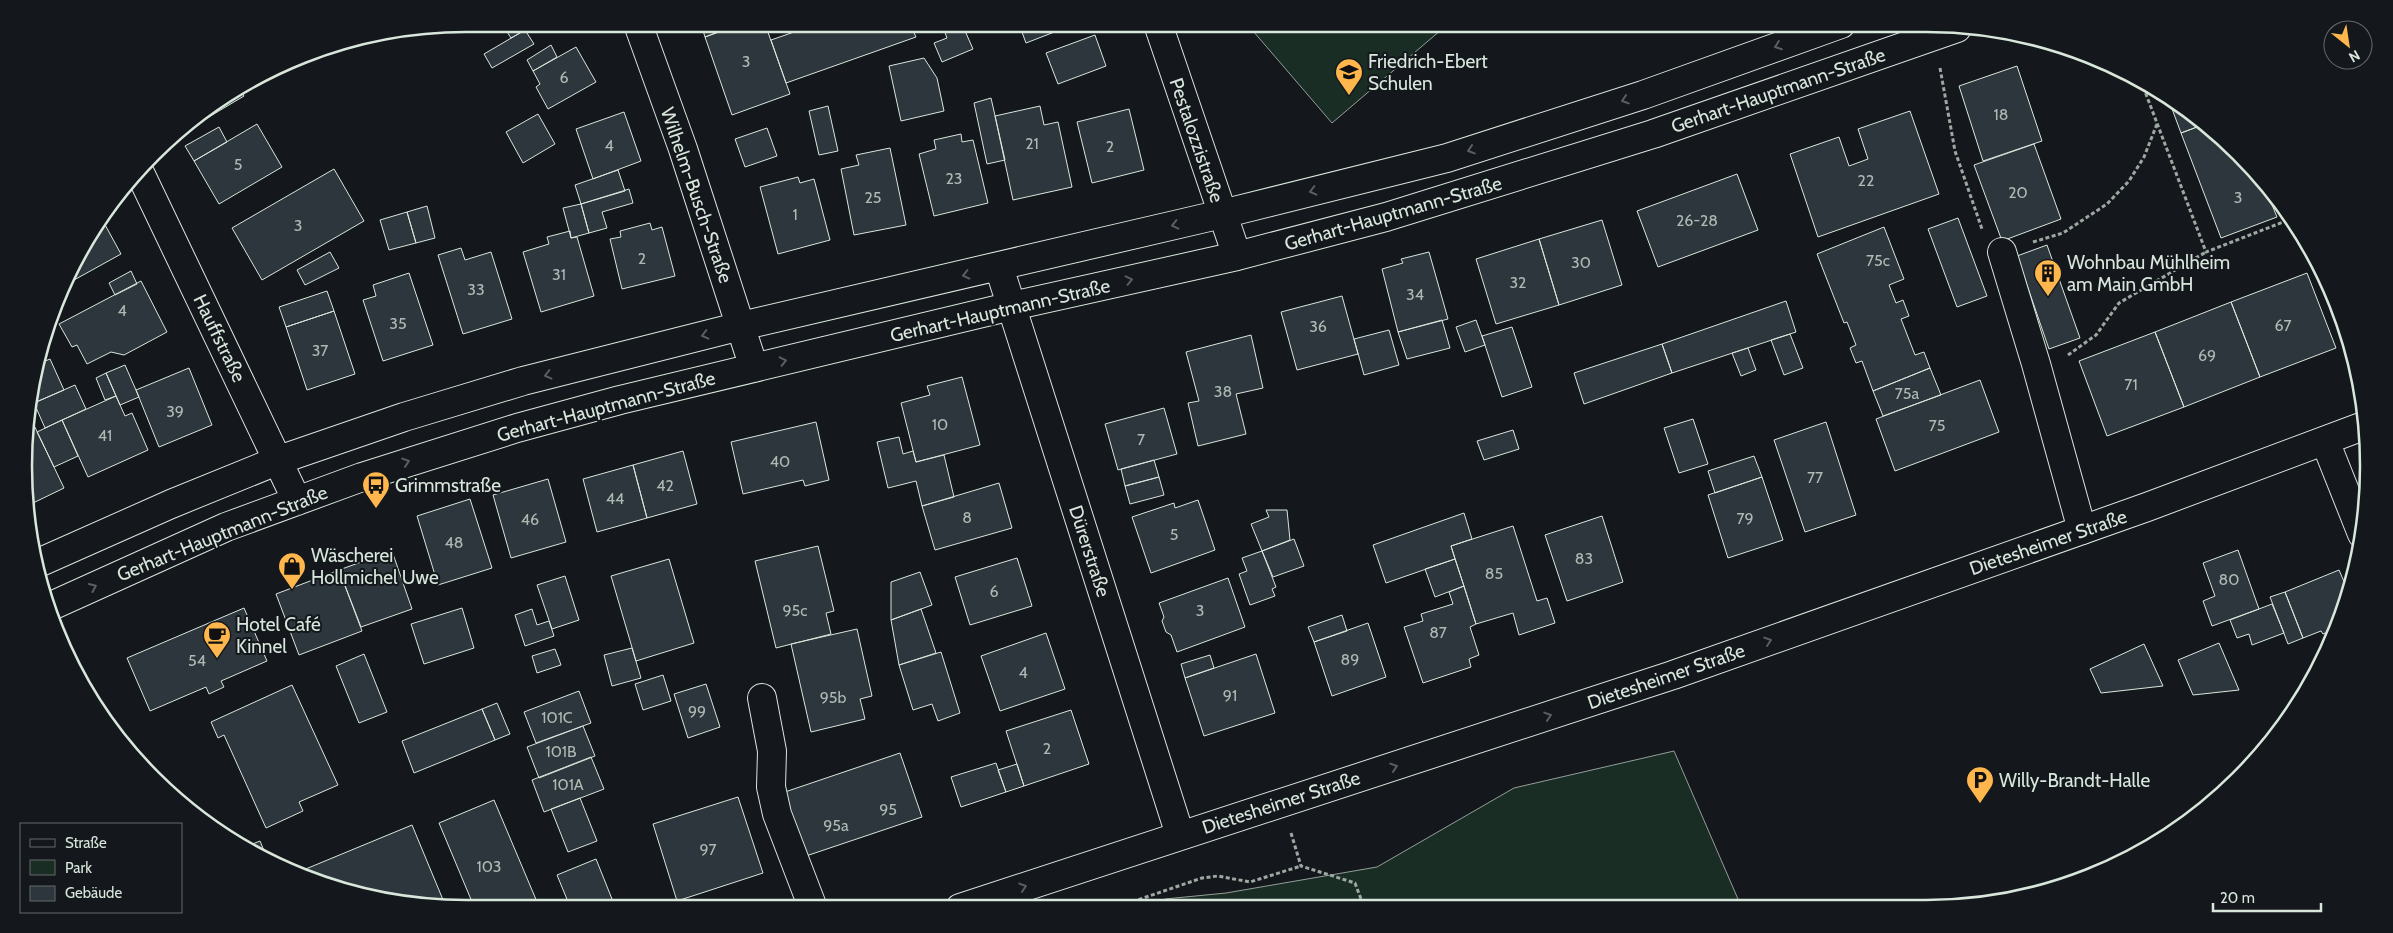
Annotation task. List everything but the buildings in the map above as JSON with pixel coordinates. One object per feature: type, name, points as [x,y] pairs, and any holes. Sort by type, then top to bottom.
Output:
[{"type":"street","name":"Wilhelm-Busch-Straße","points":[[641,32],[683,149],[754,368]]},
{"type":"street","name":"Pestalozzistraße","points":[[1161,32],[1237,256]]},
{"type":"street","name":"Gerhart-Hauptmann-Straße","points":[[43,561],[172,504],[279,460],[404,417],[523,381],[741,326],[1222,214],[1447,158],[1643,95],[1819,32]]},
{"type":"street","name":"Gerhart-Hauptmann-Straße","points":[[56,605],[226,527],[362,477],[517,428],[620,400],[1012,306],[1237,256],[1386,217],[1525,176],[1654,134],[1943,33]]},
{"type":"street","name":"Hauffstraße","points":[[142,178],[297,501]]},
{"type":"street","points":[[2002,252],[2036,364],[2082,530]]},
{"type":"street","name":"Dürerstraße","points":[[999,267],[1180,835]]},
{"type":"street","name":"Dietesheimer Straße","points":[[984,900],[1180,835],[1282,804],[1673,674],[2082,530],[2359,428]]},
{"type":"street","points":[[2325,440],[2357,522]]},
{"type":"street","points":[[762,698],[772,751],[771,787],[777,814],[809,900]]},
{"type":"path","points":[[1945,33],[1955,151],[1991,256],[2063,233],[2107,204],[2129,181],[2144,157],[2157,124]]},
{"type":"path","points":[[2145,92],[2206,252]]},
{"type":"path","points":[[2036,364],[2070,354],[2096,335],[2119,303],[2206,252],[2285,221]]},
{"type":"path","points":[[1282,804],[1301,866]]},
{"type":"path","points":[[1137,900],[1202,878],[1218,876],[1250,882],[1301,866],[1356,883],[1362,900]]},
{"type":"green space","points":[[1254,32],[1439,32],[1332,123]]},
{"type":"green space","points":[[1674,751],[1738,900],[1162,900],[1226,893],[1377,867],[1514,788]]},
{"type":"place","name":"Friedrich-Ebert Schulen","points":[[1349,96]]},
{"type":"place","name":"Wohnbau Mühlheim am Main GmbH","points":[[2048,297]]},
{"type":"place","name":"Grimmstraße","points":[[376,509]]},
{"type":"place","name":"Wäscherei Hollmichel Uwe","points":[[292,590]]},
{"type":"place","name":"Hotel Café Kinnel","points":[[217,659]]},
{"type":"place","name":"Willy-Brandt-Halle","points":[[1980,804]]}]
